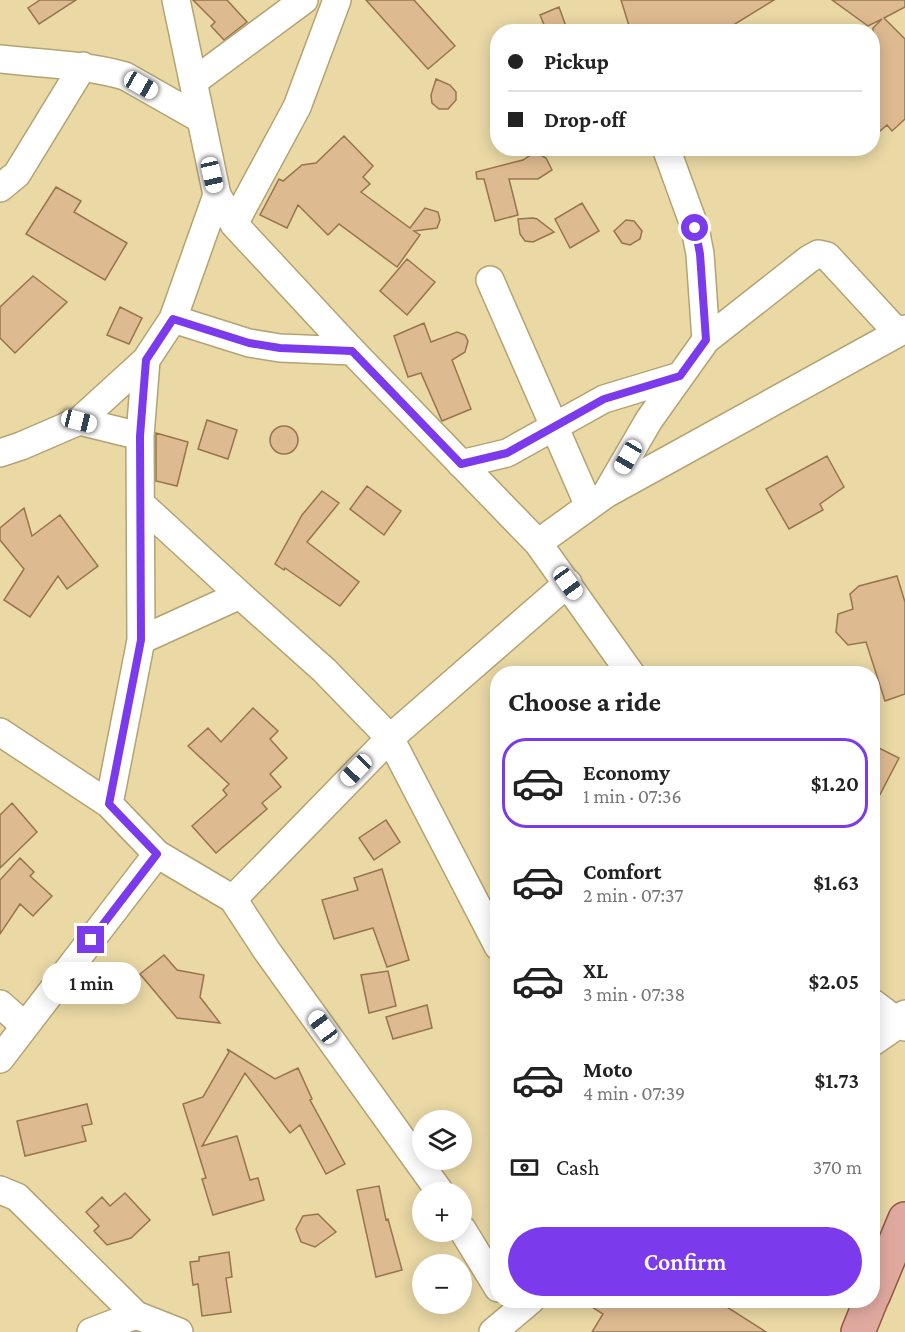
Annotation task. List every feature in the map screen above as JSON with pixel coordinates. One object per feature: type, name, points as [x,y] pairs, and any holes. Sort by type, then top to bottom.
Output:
[{"type":"main road","points":[[880,1279],[905,1219]]},
{"type":"main road","points":[[858,1332],[868,1308]]},
{"type":"street","points":[[176,0],[217,195],[234,224],[352,351],[538,543],[626,666]]},
{"type":"street","points":[[193,81],[304,0]]},
{"type":"street","points":[[234,224],[297,107],[337,0]]},
{"type":"street","points":[[0,59],[84,66],[125,76],[199,118]]},
{"type":"street","points":[[0,188],[17,174],[84,66]]},
{"type":"street","points":[[669,156],[695,228],[700,254],[706,340]]},
{"type":"street","points":[[0,453],[79,421],[146,360],[173,319],[217,195]]},
{"type":"street","points":[[538,543],[598,500],[901,331],[834,262],[827,256],[818,254],[706,340],[598,500]]},
{"type":"street","points":[[490,280],[554,426],[598,500]]},
{"type":"street","points":[[173,319],[249,343],[280,348],[352,351]]},
{"type":"street","points":[[109,804],[141,640],[140,436],[146,360]]},
{"type":"street","points":[[461,464],[507,453],[604,399],[680,376]]},
{"type":"street","points":[[79,421],[140,436]]},
{"type":"street","points":[[141,504],[324,670],[390,738],[490,931]]},
{"type":"street","points":[[233,899],[390,738],[568,583]]},
{"type":"street","points":[[141,640],[240,595]]},
{"type":"street","points":[[0,732],[109,804],[157,854],[233,899],[267,951],[433,1182]]},
{"type":"street","points":[[0,1059],[157,854]]},
{"type":"street","points":[[0,1004],[25,1026]]},
{"type":"street","points":[[880,1007],[903,1021],[880,1037]]},
{"type":"street","points":[[0,1190],[16,1197],[136,1315],[179,1332]]},
{"type":"street","points":[[470,1242],[490,1275]]},
{"type":"street","points":[[493,1332],[518,1312]]},
{"type":"street","points":[[91,1332],[136,1315]]},
{"type":"building","points":[[40,0],[76,0],[39,24],[28,8]]},
{"type":"building","points":[[193,0],[227,0],[247,22],[224,40],[211,26],[215,22]]},
{"type":"building","points":[[366,0],[414,0],[455,46],[428,69]]},
{"type":"building","points":[[621,0],[774,0],[735,24],[628,24]]},
{"type":"building","points":[[832,0],[905,0],[905,7],[884,18],[905,39],[905,119],[892,131],[887,125],[880,131],[880,24],[877,24],[882,19],[872,24],[865,24]]},
{"type":"building","points":[[559,7],[565,24],[544,24],[540,15]]},
{"type":"building","points":[[436,79],[450,85],[456,92],[456,100],[448,109],[439,109],[432,103],[431,95]]},
{"type":"building","points":[[344,136],[373,166],[363,177],[370,184],[361,192],[410,228],[425,208],[438,212],[440,220],[437,228],[414,231],[420,235],[397,267],[339,224],[328,235],[298,205],[287,228],[260,215],[279,179],[283,181],[302,165],[316,163]]},
{"type":"building","points":[[529,156],[542,156],[546,158],[552,170],[538,179],[509,179],[518,215],[495,221],[484,179],[477,179],[476,172],[523,160]]},
{"type":"building","points":[[56,187],[81,201],[74,212],[127,243],[105,280],[26,234]]},
{"type":"building","points":[[582,203],[599,231],[570,248],[555,219]]},
{"type":"building","points":[[533,218],[554,232],[533,242],[525,241],[520,234],[518,219]]},
{"type":"building","points":[[626,220],[634,221],[642,231],[640,239],[630,245],[622,243],[614,231]]},
{"type":"building","points":[[407,259],[435,282],[407,315],[380,291]]},
{"type":"building","points":[[33,276],[67,302],[15,353],[0,338],[0,307]]},
{"type":"building","points":[[120,307],[142,318],[129,344],[107,335]]},
{"type":"building","points":[[424,323],[431,342],[457,332],[465,335],[468,341],[465,352],[452,360],[471,409],[442,421],[421,373],[408,377],[394,336]]},
{"type":"building","points":[[207,420],[237,430],[228,459],[198,449]]},
{"type":"building","points":[[284,426],[294,430],[298,440],[294,450],[284,454],[274,450],[270,440],[274,430]]},
{"type":"building","points":[[156,433],[188,442],[177,486],[156,481]]},
{"type":"building","points":[[827,456],[844,487],[820,504],[823,510],[789,529],[766,489]]},
{"type":"building","points":[[367,486],[401,511],[384,535],[350,509]]},
{"type":"building","points":[[322,491],[339,503],[307,542],[359,582],[340,606],[285,568],[284,570],[275,564],[302,515]]},
{"type":"building","points":[[24,508],[32,536],[60,515],[98,566],[67,589],[58,576],[30,617],[4,600],[24,569],[0,540],[0,528]]},
{"type":"building","points":[[897,576],[905,602],[905,694],[885,701],[880,685],[880,666],[874,666],[866,642],[848,645],[836,632],[838,614],[853,609],[850,594],[859,586]]},
{"type":"building","points":[[253,708],[278,731],[270,739],[287,758],[270,774],[281,787],[262,803],[267,809],[216,853],[192,826],[227,795],[223,790],[229,784],[188,746],[208,728],[221,742]]},
{"type":"building","points":[[880,748],[899,758],[880,795]]},
{"type":"building","points":[[12,803],[37,832],[0,868],[0,815]]},
{"type":"building","points":[[386,820],[400,842],[374,860],[359,838]]},
{"type":"building","points":[[20,858],[34,872],[30,876],[52,896],[33,916],[20,904],[0,934],[0,880]]},
{"type":"building","points":[[382,869],[409,960],[387,967],[373,928],[334,939],[322,900],[358,890],[354,878]]},
{"type":"building","points":[[164,955],[177,970],[204,975],[200,997],[220,1023],[177,1018],[140,974]]},
{"type":"building","points":[[388,971],[396,1006],[369,1013],[361,975]]},
{"type":"building","points":[[427,1005],[432,1028],[393,1039],[386,1017]]},
{"type":"building","points":[[227,1049],[275,1079],[298,1068],[312,1099],[310,1100],[345,1164],[326,1174],[300,1125],[290,1133],[245,1073],[202,1146],[237,1136],[250,1180],[258,1178],[264,1200],[213,1215],[202,1179],[206,1178],[183,1104],[203,1097],[229,1052]]},
{"type":"building","points":[[87,1104],[92,1124],[82,1126],[86,1141],[25,1156],[17,1121]]},
{"type":"building","points":[[379,1186],[386,1220],[388,1219],[402,1270],[376,1277],[357,1190]]},
{"type":"building","points":[[125,1193],[150,1220],[131,1238],[107,1245],[94,1231],[99,1226],[86,1212],[102,1197],[110,1206]]},
{"type":"building","points":[[318,1214],[336,1232],[315,1247],[301,1242],[296,1229],[303,1216]]},
{"type":"building","points":[[229,1252],[232,1277],[226,1278],[231,1312],[202,1316],[198,1284],[193,1285],[190,1262],[199,1261],[199,1257]]},
{"type":"building","points":[[594,1308],[728,1308],[766,1332],[592,1332],[603,1314]]},
{"type":"route","points":[[91,940],[157,854],[109,804],[141,640],[140,436],[146,360],[173,319],[249,343],[280,348],[352,351],[461,464],[507,453],[604,399],[680,376],[706,340],[700,254],[695,228]]}]
